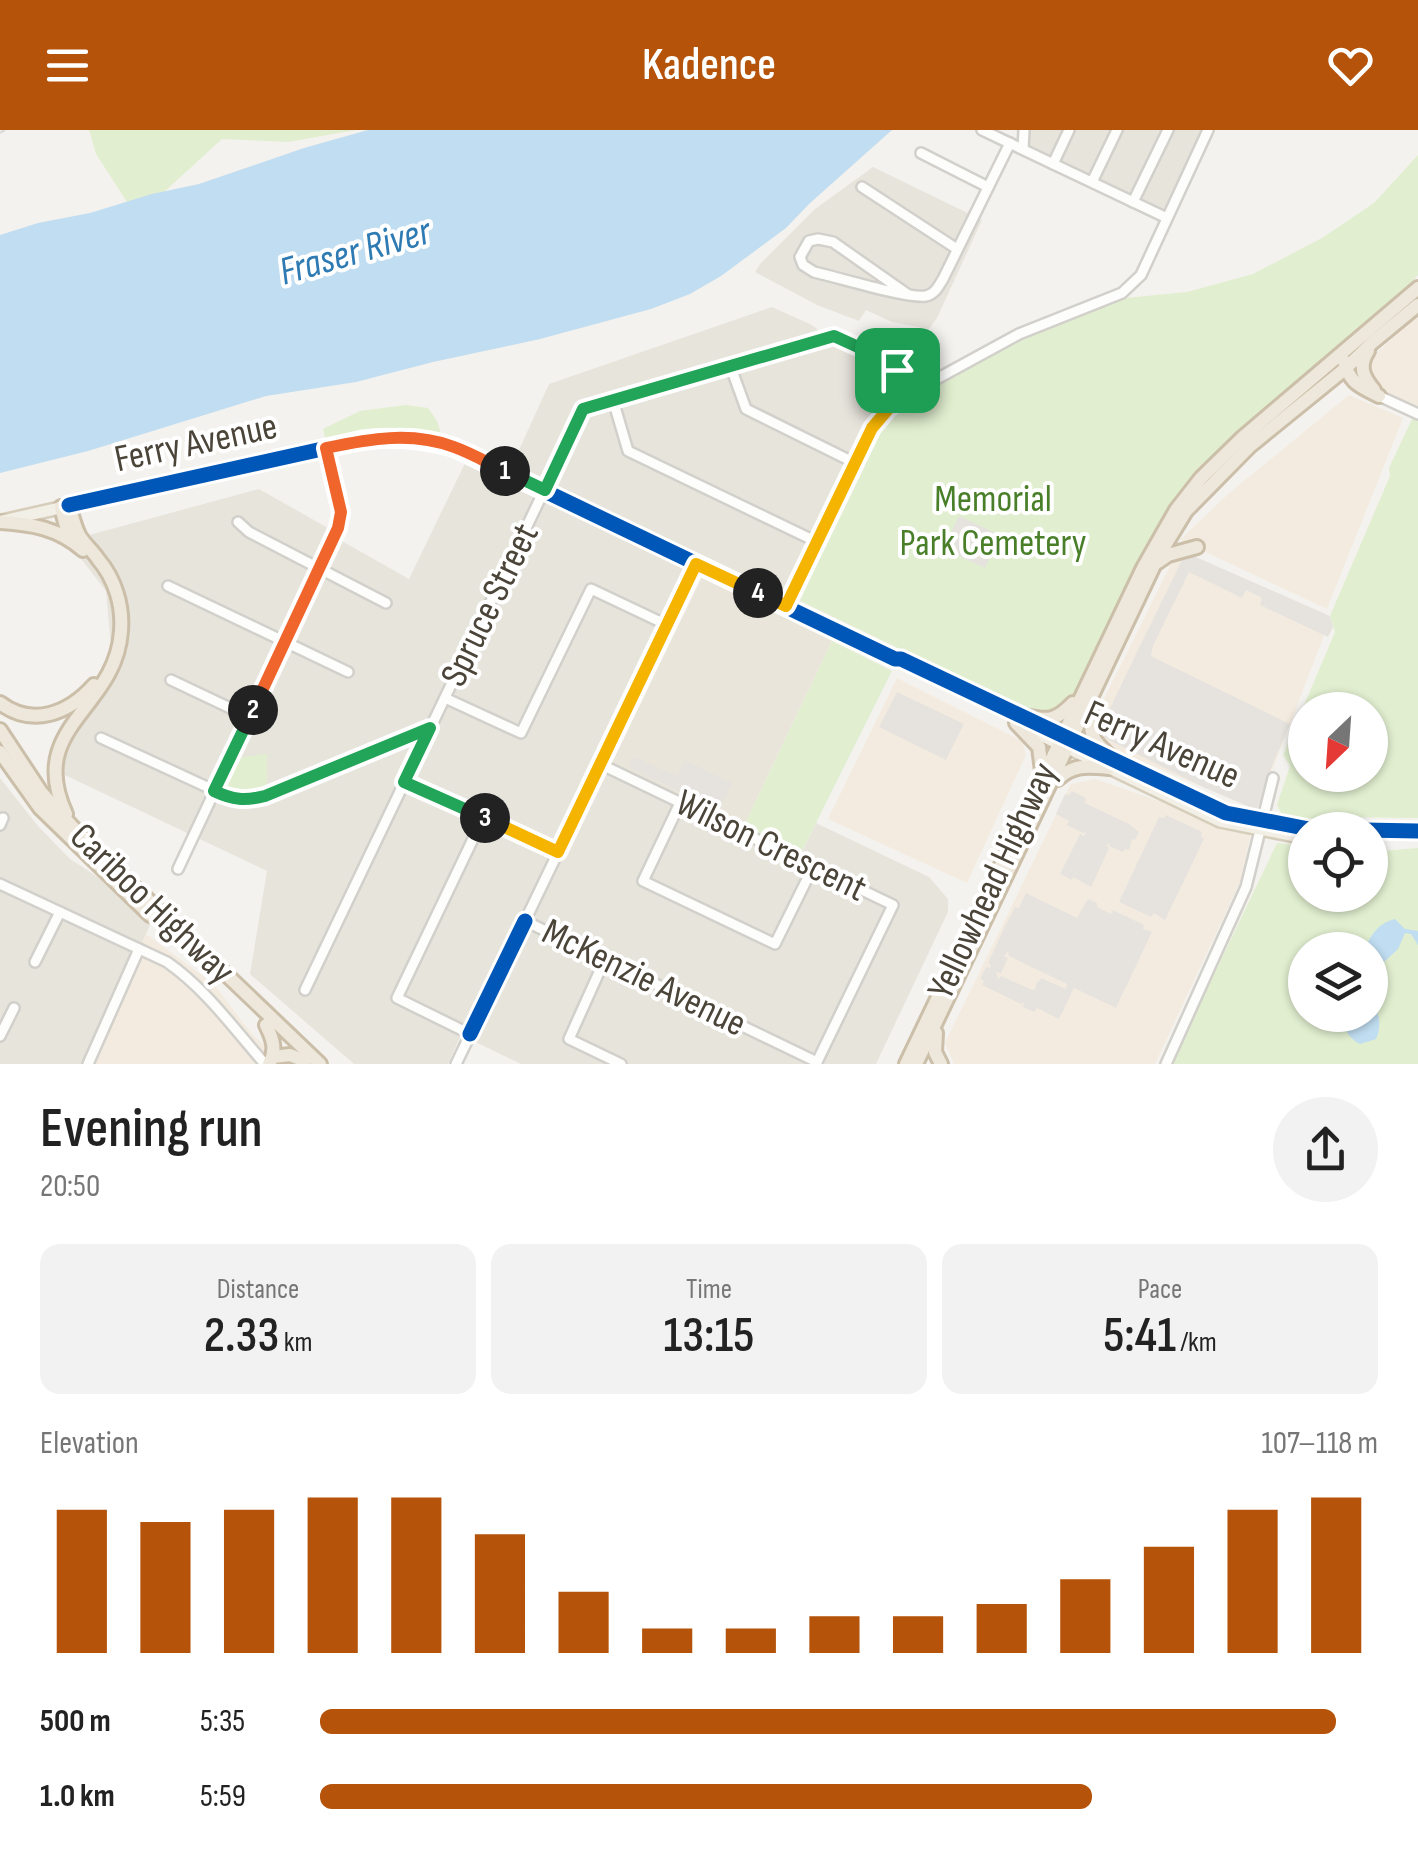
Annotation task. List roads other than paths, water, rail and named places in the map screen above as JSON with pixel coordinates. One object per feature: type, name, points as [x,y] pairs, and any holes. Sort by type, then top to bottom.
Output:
[{"type":"highway","name":"Yellowhead Highway","points":[[1087,696],[1142,568],[1176,510],[1242,437],[1418,288]]},
{"type":"highway","name":"Yellowhead Highway","points":[[915,1063],[924,1027],[1087,696],[1186,511],[1250,446],[1418,305]]},
{"type":"highway","points":[[1373,342],[1362,368],[1366,381],[1379,396]]},
{"type":"highway","points":[[1350,346],[1344,357],[1348,376],[1379,396]]},
{"type":"highway","points":[[1310,397],[1339,385],[1362,387]]},
{"type":"highway","points":[[65,506],[70,538]]},
{"type":"highway","points":[[65,506],[78,533],[107,571],[122,618],[114,664],[98,693],[66,732],[57,758],[55,774],[60,802],[78,833]]},
{"type":"highway","points":[[1156,564],[1168,555],[1198,547],[1185,534],[1186,511]]},
{"type":"highway","points":[[0,522],[34,524],[70,538],[94,561],[110,587],[116,615],[109,661],[86,694],[67,708],[38,717],[19,715],[0,704]]},
{"type":"highway","points":[[1018,719],[1056,718],[1087,696]]},
{"type":"highway","points":[[1087,696],[1094,742],[1114,765]]},
{"type":"highway","points":[[1018,719],[1039,747],[1045,783],[1074,767],[1114,765]]},
{"type":"highway","name":"Cariboo Highway","points":[[0,730],[41,792],[78,833],[320,1064]]},
{"type":"highway","name":"Cariboo Highway","points":[[0,752],[17,779],[65,835],[307,1062]]},
{"type":"highway","points":[[0,760],[17,779]]},
{"type":"highway","name":"Yellowhead Highway","points":[[915,1063],[1045,783]]},
{"type":"highway","points":[[938,1018],[935,1046],[941,1064]]},
{"type":"highway","points":[[266,1025],[273,1041],[269,1062],[290,1055],[307,1062]]},
{"type":"main road","name":"Ferry Avenue","points":[[0,522],[391,436],[453,446],[1114,765],[1226,812],[1288,833]]},
{"type":"main road","name":"Ferry Avenue","points":[[1261,824],[1418,835]]},
{"type":"main road","name":"Ferry Avenue","points":[[1388,837],[1418,835]]},
{"type":"street","points":[[982,130],[1167,218]]},
{"type":"street","points":[[1023,150],[1024,130]]},
{"type":"street","points":[[1053,164],[1069,130]]},
{"type":"street","points":[[1092,182],[1117,130]]},
{"type":"street","points":[[1134,202],[1168,130]]},
{"type":"street","points":[[872,428],[889,408],[909,394],[1019,334],[1122,293],[1141,275],[1208,130]]},
{"type":"street","points":[[907,294],[833,242],[809,241],[800,257],[814,272],[907,294],[932,294],[938,289],[1010,143]]},
{"type":"street","points":[[920,152],[988,186]]},
{"type":"street","points":[[862,187],[957,249]]},
{"type":"street","name":"Spruce Street","points":[[305,990],[583,409],[834,336],[891,362],[897,370]]},
{"type":"street","points":[[730,365],[746,410],[855,463]]},
{"type":"street","points":[[897,370],[909,394]]},
{"type":"street","points":[[786,606],[897,370]]},
{"type":"street","points":[[1379,396],[1418,414]]},
{"type":"street","points":[[613,400],[628,451],[817,542]]},
{"type":"street","points":[[178,869],[338,528],[341,512],[326,448]]},
{"type":"street","points":[[238,522],[250,532],[386,603]]},
{"type":"street","points":[[456,1064],[696,564]]},
{"type":"street","points":[[168,586],[348,672]]},
{"type":"street","points":[[445,698],[521,733],[591,590],[667,625]]},
{"type":"street","points":[[171,680],[249,717]]},
{"type":"street","points":[[101,738],[232,799],[249,800],[430,728]]},
{"type":"street","name":"Wilson Crescent","points":[[600,764],[893,904],[817,1063]]},
{"type":"street","points":[[1166,1064],[1246,887],[1273,778]]},
{"type":"street","points":[[404,782],[558,852]]},
{"type":"street","points":[[680,803],[644,880],[774,944],[814,867]]},
{"type":"street","points":[[470,1034],[398,998],[484,818]]},
{"type":"street","points":[[0,884],[167,962],[214,1002],[239,1036],[269,1062]]},
{"type":"street","points":[[35,962],[60,912]]},
{"type":"street","name":"McKenzie Avenue","points":[[524,921],[817,1063]]},
{"type":"street","points":[[88,1064],[139,949]]},
{"type":"street","points":[[605,959],[568,1039],[621,1064]]},
{"type":"street","points":[[0,1036],[14,1008]]},
{"type":"water","name":"Fraser River","points":[[368,130],[892,130],[786,228],[721,276],[690,294],[651,309],[356,382],[266,396],[88,451],[0,473],[0,235],[199,184]]},
{"type":"water","points":[[1395,919],[1405,929],[1418,931],[1418,945],[1411,934],[1405,933],[1398,949],[1388,958],[1388,932],[1375,932]]},
{"type":"water","points":[[1347,1032],[1378,1032],[1376,1039],[1360,1044]]},
{"type":"railway","points":[[0,133],[5,130]]},
{"type":"park label","name":"Memorial Park Cemetery","points":[[993,521]]}]
